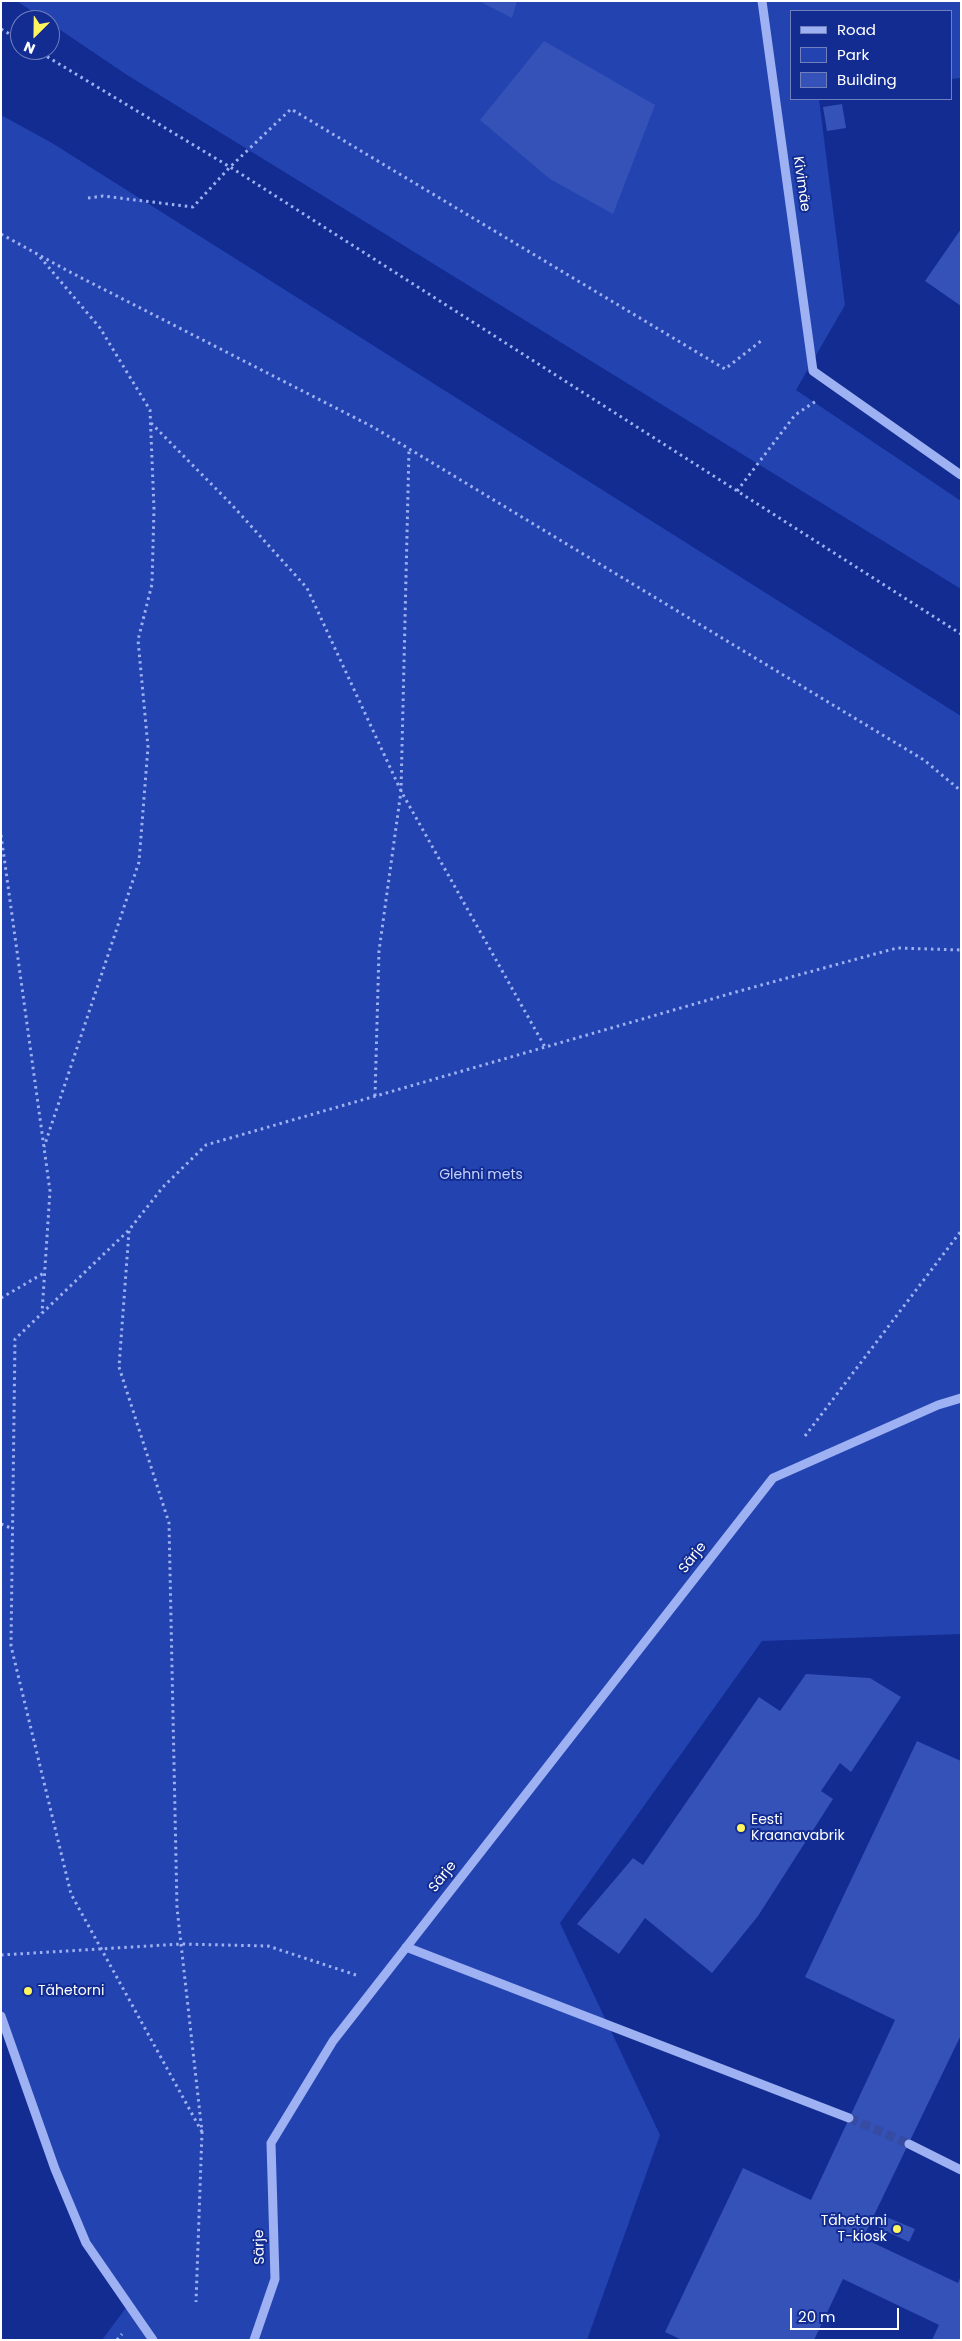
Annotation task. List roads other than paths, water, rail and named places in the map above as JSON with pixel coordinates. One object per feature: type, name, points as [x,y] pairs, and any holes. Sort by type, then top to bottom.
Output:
[{"type":"street","name":"Kivimäe","points":[[762,1],[813,371],[961,475]]},
{"type":"street","name":"Särje","points":[[254,2340],[275,2279],[271,2143],[333,2041],[773,1478],[938,1405],[961,1398]]},
{"type":"street","points":[[406,1947],[849,2118]]},
{"type":"street","points":[[1,2016],[54,2168],[86,2242],[153,2340]]},
{"type":"street","points":[[909,2144],[961,2170]]},
{"type":"tunnel","points":[[849,2118],[909,2144]]},
{"type":"place","name":"Eesti Kraanavabrik","points":[[741,1828]]},
{"type":"place","name":"Tähetorni","points":[[28,1991]]},
{"type":"place","name":"Tähetorni T-kiosk","points":[[897,2229]]},
{"type":"park label","name":"Glehni mets","points":[[481,1175]]}]
